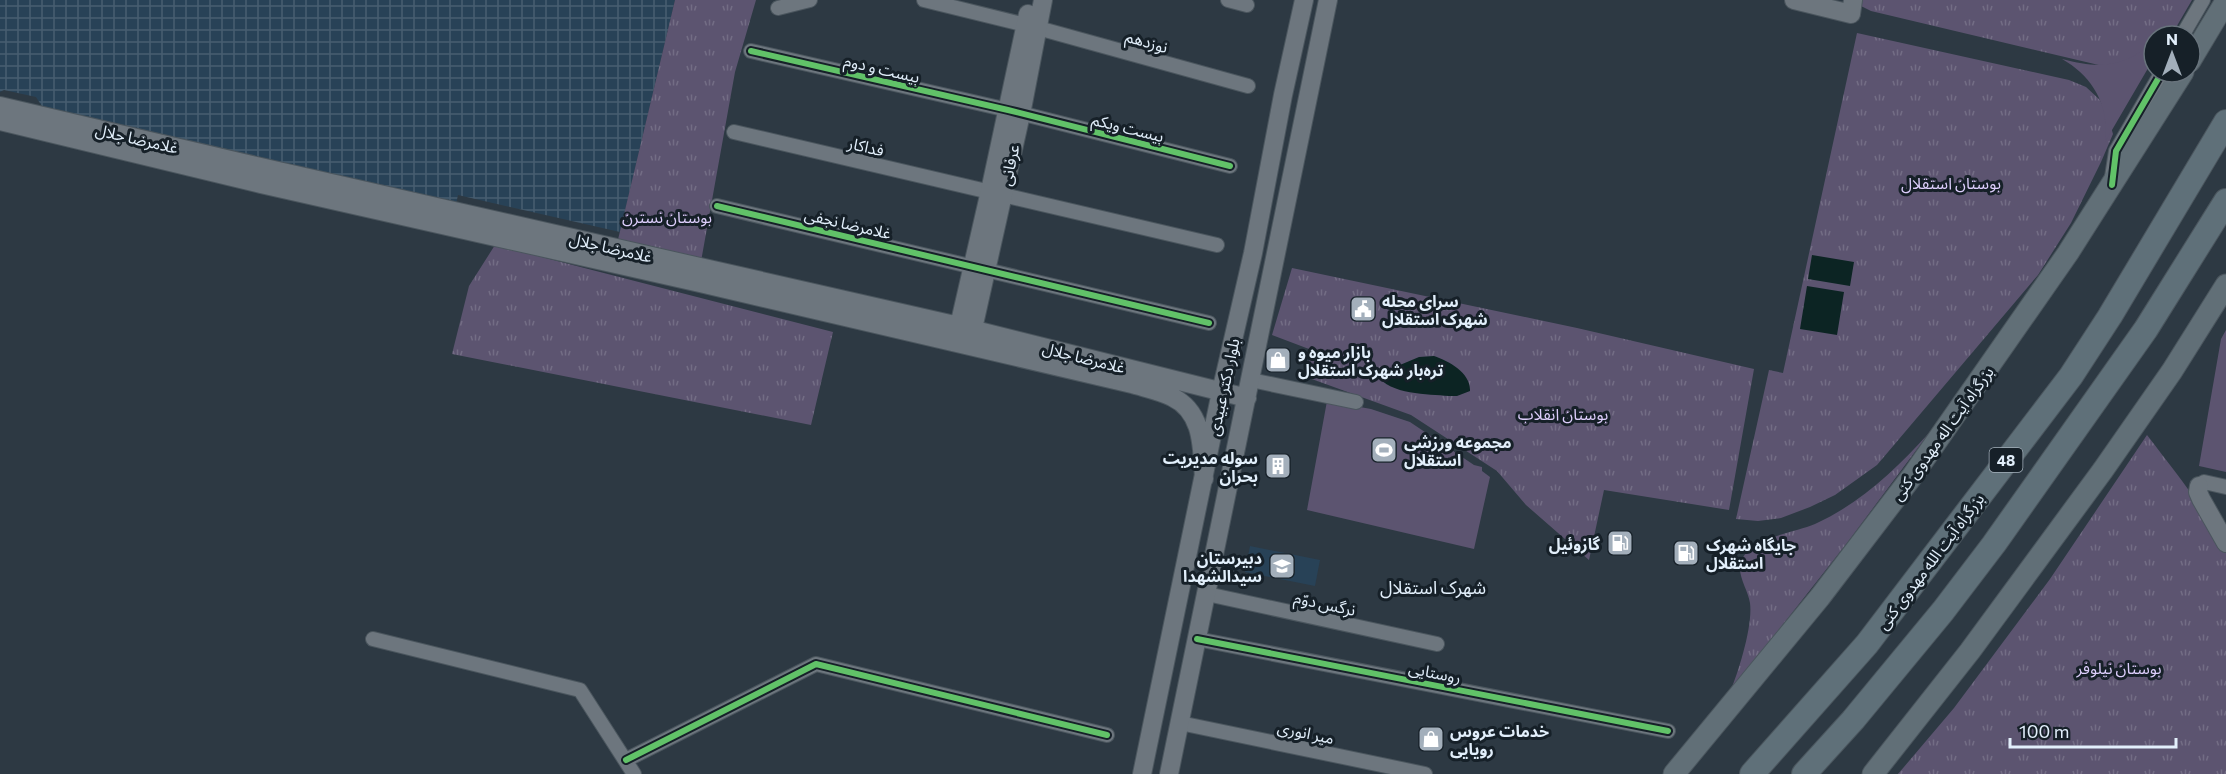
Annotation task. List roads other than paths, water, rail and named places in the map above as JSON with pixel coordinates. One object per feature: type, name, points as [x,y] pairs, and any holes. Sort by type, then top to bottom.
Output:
[{"type":"highway","name":"بزرگراه آیت الله مهدوی کنی","points":[[1752,774],[1867,644],[2071,376],[2110,316],[2226,122]]},
{"type":"highway","name":"48","points":[[1804,774],[1936,620],[1994,544],[2146,329],[2226,201]]},
{"type":"main road","name":"عرفانی","points":[[964,336],[1031,26],[1030,0]]},
{"type":"main road","name":"عرفانی","points":[[1031,26],[1043,0]]},
{"type":"main road","name":"بلوار دکتر عبیدی","points":[[1142,774],[1304,0]]},
{"type":"main road","name":"بلوار دکتر عبیدی","points":[[1169,774],[1328,0]]},
{"type":"main road","points":[[1794,0],[1852,7]]},
{"type":"main road","points":[[2202,41],[2226,1]]},
{"type":"main road","name":"بزرگراه آیت اله مهدوی کنی","points":[[1674,774],[1820,597],[1913,475],[2068,253],[2175,84]]},
{"type":"main road","name":"غلامرضا جلال","points":[[0,106],[964,336],[1132,384],[1173,397],[1190,410],[1198,424],[1204,479]]},
{"type":"main road","name":"غلامرضا جلال","points":[[0,121],[261,184],[1247,398]]},
{"type":"main road","points":[[1873,774],[1970,651],[2103,470],[2172,371],[2226,285]]},
{"type":"main road","points":[[2199,486],[2198,492],[2201,499],[2226,543]]},
{"type":"street","points":[[778,8],[810,0]]},
{"type":"street","name":"نوزدهم","points":[[924,0],[1031,26],[1248,86]]},
{"type":"street","points":[[1228,0],[1247,5]]},
{"type":"street","points":[[2189,24],[2203,0]]},
{"type":"street","name":"بیست و دوم","points":[[751,51],[1014,112]]},
{"type":"street","points":[[2112,185],[2116,151],[2155,84]]},
{"type":"street","name":"بیست ویکم","points":[[1014,112],[1230,166]]},
{"type":"street","name":"فداکار","points":[[734,132],[1217,245]]},
{"type":"street","name":"غلامرضا نجفی","points":[[717,206],[1209,323]]},
{"type":"street","points":[[1251,380],[1356,402]]},
{"type":"street","points":[[2199,486],[2204,482],[2226,487]]},
{"type":"street","name":"نرگس دوّم","points":[[1206,594],[1437,644]]},
{"type":"street","points":[[373,639],[580,690],[633,774]]},
{"type":"street","name":"روستایی","points":[[1197,639],[1668,731]]},
{"type":"street","points":[[626,760],[816,664],[1107,735]]},
{"type":"street","name":"میر انوری","points":[[1180,723],[1425,774]]},
{"type":"place","name":"سرای محله شهرک استقلال","points":[[1363,309]]},
{"type":"place","name":"بازار میوه و تره‌بار شهرک استقلال","points":[[1278,360]]},
{"type":"place","name":"مجموعه ورزشی استقلال","points":[[1384,450]]},
{"type":"place","name":"سوله مدیریت بحران","points":[[1278,466]]},
{"type":"place","name":"گازوئیل","points":[[1620,543]]},
{"type":"place","name":"جایگاه شهرک استقلال","points":[[1686,553]]},
{"type":"place","name":"دبیرستان سیدالشهدا","points":[[1282,566]]},
{"type":"place","name":"خدمات عروس رویایی","points":[[1431,739]]},
{"type":"district","name":"شهرک استقلال","points":[[1433,587]]},
{"type":"park label","name":"بوستان استقلال","points":[[1951,182]]},
{"type":"park label","name":"بوستان نسترن","points":[[667,216]]},
{"type":"park label","name":"بوستان انقلاب","points":[[1563,413]]},
{"type":"park label","name":"بوستان نیلوفر","points":[[2119,667]]}]
